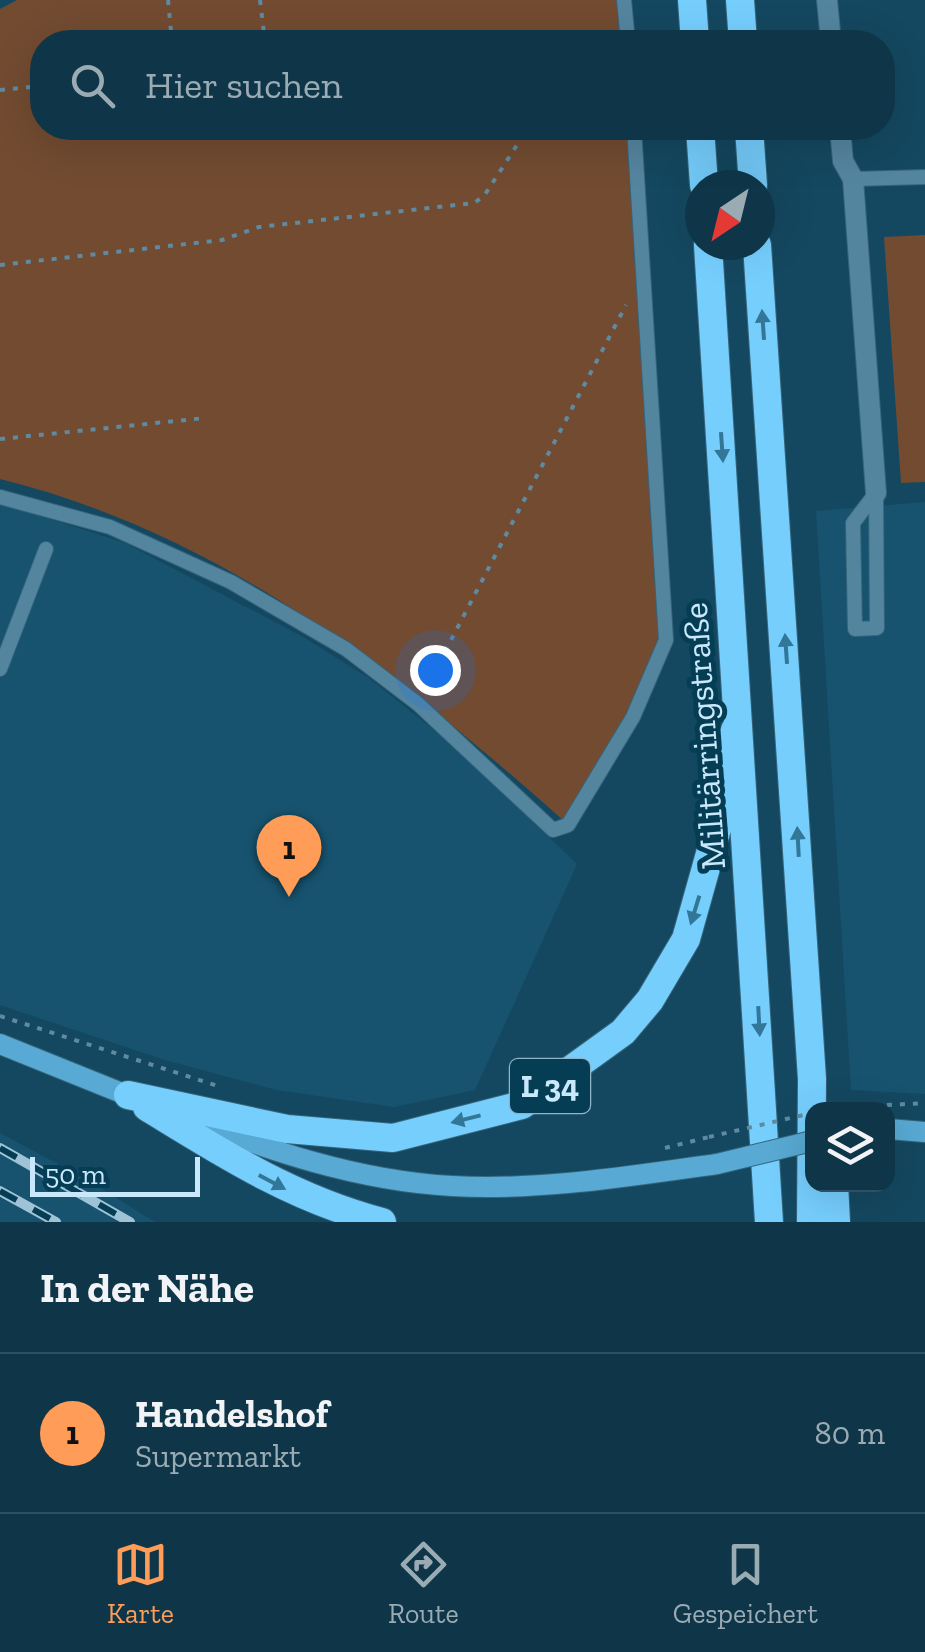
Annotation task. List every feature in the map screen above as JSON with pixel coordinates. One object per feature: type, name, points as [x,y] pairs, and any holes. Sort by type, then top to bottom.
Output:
[{"type":"highway","points":[[692,0],[694,30]]},
{"type":"highway","points":[[740,0],[742,30]]},
{"type":"highway","points":[[701,140],[703,170]]},
{"type":"highway","points":[[750,140],[752,170]]},
{"type":"highway","name":"Militärringstraße","points":[[709,260],[741,714],[769,1222]]},
{"type":"highway","points":[[758,260],[812,1079],[811,1222]]},
{"type":"highway","name":"L 34","points":[[128,1096],[286,1129],[393,1138],[522,1105],[623,1032],[650,1000],[686,939],[718,825],[720,773],[741,714]]},
{"type":"highway","points":[[812,1079],[818,1102]]},
{"type":"highway","name":"L 34","points":[[128,1096],[282,1188],[325,1207],[382,1222]]},
{"type":"highway","points":[[834,1192],[836,1222]]},
{"type":"main road","name":"L 34","points":[[0,1044],[272,1150],[354,1172],[450,1186],[560,1185],[716,1164],[805,1144]]},
{"type":"main road","points":[[895,1130],[925,1132]]},
{"type":"street","points":[[827,0],[831,30]]},
{"type":"street","points":[[841,140],[843,162],[853,179],[876,493]]},
{"type":"lane","points":[[624,0],[627,30]]},
{"type":"lane","points":[[0,497],[110,527],[231,582],[346,649],[418,704],[554,830],[568,825],[634,717],[666,640],[635,140]]},
{"type":"lane","points":[[853,179],[925,177]]},
{"type":"lane","points":[[876,493],[877,628],[854,628],[853,523],[876,493]]},
{"type":"lane","points":[[0,670],[46,549]]},
{"type":"path","points":[[168,0],[171,30]]},
{"type":"path","points":[[260,0],[264,30]]},
{"type":"path","points":[[0,90],[30,87]]},
{"type":"path","points":[[0,265],[222,240],[259,226],[474,202],[484,196],[520,140]]},
{"type":"path","points":[[418,704],[643,274]]},
{"type":"path","points":[[0,439],[205,418]]},
{"type":"path","points":[[0,1016],[224,1088]]},
{"type":"path","points":[[895,1103],[925,1103]]},
{"type":"path","points":[[657,1150],[805,1115]]},
{"type":"shaded area","points":[[17,0],[619,0],[623,30],[30,30],[30,140],[635,140],[666,640],[633,717],[564,821],[437,713],[303,615],[232,572],[158,535],[81,503],[0,479],[0,9]]},
{"type":"shaded area","points":[[925,235],[925,482],[901,483],[884,237]]},
{"type":"shaded area","points":[[925,502],[925,1094],[851,1090],[816,511]]},
{"type":"shaded area","points":[[0,503],[125,543],[303,637],[369,678],[449,742],[577,864],[475,1090],[394,1107],[277,1090],[165,1060],[0,1005]]},
{"type":"shaded area","points":[[0,1133],[84,1178],[155,1222],[0,1222]]},
{"type":"railway","points":[[0,1148],[130,1222]]},
{"type":"railway","points":[[0,1191],[56,1222]]},
{"type":"place","name":"Handelshof","points":[[289,897]]}]
